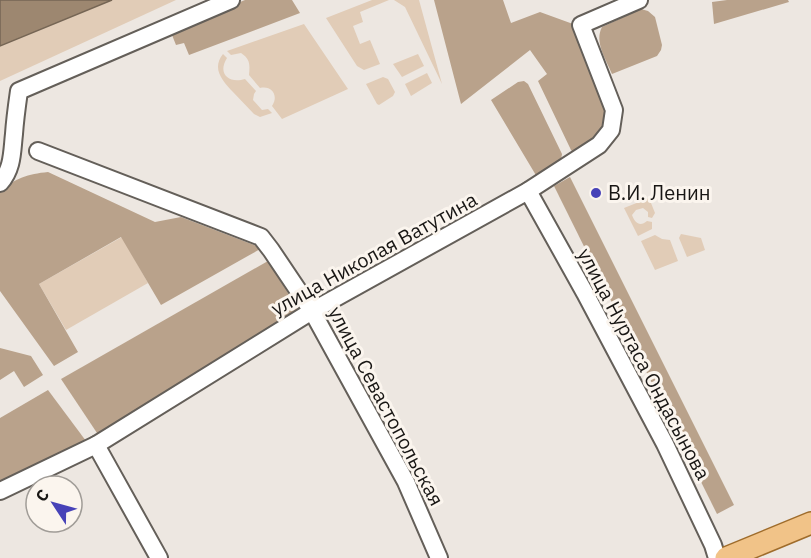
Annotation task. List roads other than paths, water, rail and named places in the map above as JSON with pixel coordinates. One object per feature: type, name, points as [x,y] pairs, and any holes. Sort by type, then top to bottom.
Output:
[{"type":"main road","points":[[726,558],[811,523]]},
{"type":"street","points":[[0,183],[12,160],[19,91],[231,0]]},
{"type":"street","name":"улица Николая Ватутина","points":[[0,491],[96,445],[312,311],[528,191],[599,144],[611,130],[615,110],[581,25],[639,0]]},
{"type":"street","name":"улица Севастопольская","points":[[38,151],[261,237],[312,311],[406,482],[439,558]]},
{"type":"street","name":"улица Нуртаса Ондасынова","points":[[528,191],[665,444],[717,558]]},
{"type":"street","points":[[96,445],[159,558]]},
{"type":"place","name":"В.И. Ленин","points":[[596,193]]}]
